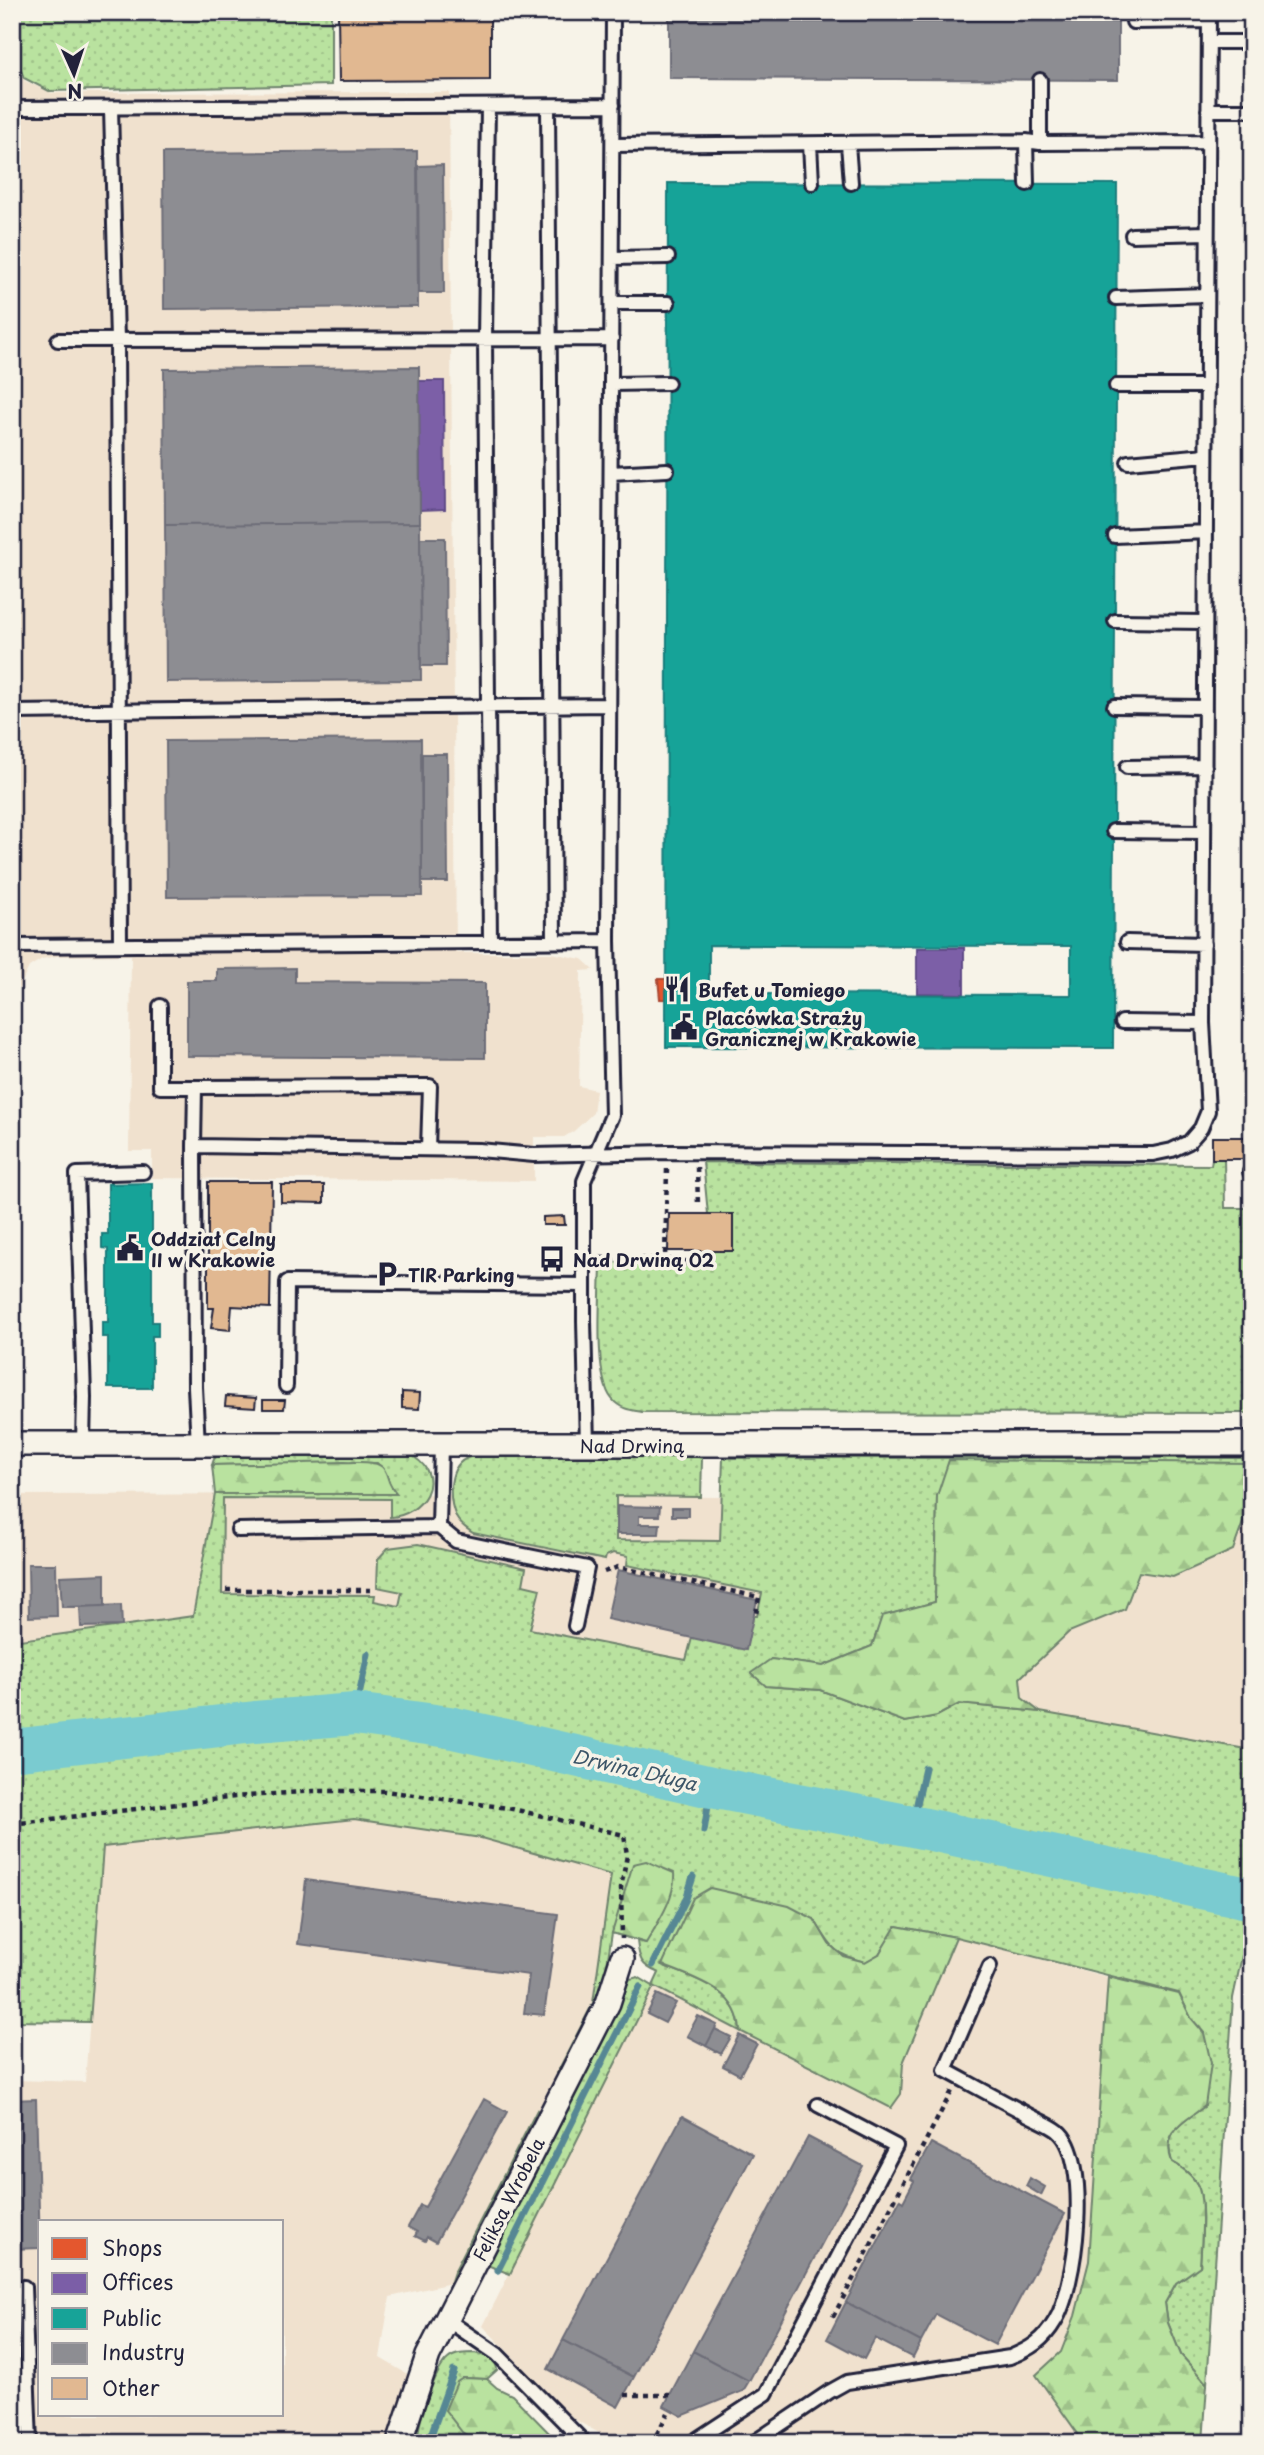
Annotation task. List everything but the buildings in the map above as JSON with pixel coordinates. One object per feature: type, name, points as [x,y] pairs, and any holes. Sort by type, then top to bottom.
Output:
[{"type":"street","name":"Nad Drwiną","points":[[12,1444],[1252,1444]]},
{"type":"street","name":"Feliksa Wrobela","points":[[399,2443],[428,2356],[602,2015],[619,1975],[622,1959]]},
{"type":"lane","points":[[587,1445],[584,1181],[612,1115],[608,941],[614,12]]},
{"type":"lane","points":[[194,1146],[479,1150],[534,1155],[1153,1154],[1172,1150],[1189,1142],[1201,1128],[1208,1111],[1203,1023],[1209,17],[1133,22]]},
{"type":"lane","points":[[1209,42],[1252,42]]},
{"type":"lane","points":[[1040,80],[1041,143]]},
{"type":"lane","points":[[12,108],[613,105]]},
{"type":"lane","points":[[488,106],[485,340],[490,942]]},
{"type":"lane","points":[[548,106],[554,941]]},
{"type":"lane","points":[[111,108],[117,341],[120,945]]},
{"type":"lane","points":[[1208,110],[1252,110]]},
{"type":"lane","points":[[1026,141],[1027,184]]},
{"type":"lane","points":[[613,145],[1208,142]]},
{"type":"lane","points":[[810,144],[812,183]]},
{"type":"lane","points":[[848,144],[850,183]]},
{"type":"lane","points":[[1132,235],[1207,233]]},
{"type":"lane","points":[[12,256],[12,349]]},
{"type":"lane","points":[[612,258],[668,257]]},
{"type":"lane","points":[[1116,298],[1207,295]]},
{"type":"lane","points":[[612,303],[668,303]]},
{"type":"lane","points":[[58,340],[612,339]]},
{"type":"lane","points":[[611,384],[668,383]]},
{"type":"lane","points":[[1116,386],[1206,386]]},
{"type":"lane","points":[[1128,462],[1206,456]]},
{"type":"lane","points":[[611,472],[667,470]]},
{"type":"lane","points":[[1115,536],[1206,532]]},
{"type":"lane","points":[[1115,621],[1205,622]]},
{"type":"lane","points":[[12,712],[610,705]]},
{"type":"lane","points":[[1114,706],[1205,707]]},
{"type":"lane","points":[[1127,768],[1205,766]]},
{"type":"lane","points":[[1114,831],[1204,832]]},
{"type":"lane","points":[[12,946],[608,941]]},
{"type":"lane","points":[[1127,942],[1204,944]]},
{"type":"lane","points":[[160,1006],[160,1087],[430,1086],[428,1149]]},
{"type":"lane","points":[[1122,1022],[1203,1023]]},
{"type":"lane","points":[[195,1087],[195,1363],[198,1445]]},
{"type":"lane","points":[[83,1443],[84,1396],[76,1174],[143,1172]]},
{"type":"lane","points":[[286,1386],[287,1282],[584,1285]]},
{"type":"lane","points":[[439,1527],[441,1445]]},
{"type":"lane","points":[[238,1530],[439,1527],[456,1541],[587,1568],[575,1626]]},
{"type":"lane","points":[[753,2443],[847,2382],[1010,2357],[1029,2349],[1045,2336],[1057,2319],[1065,2300],[1070,2276],[1078,2208],[1077,2176],[1072,2153],[1059,2132],[945,2070],[990,1966]]},
{"type":"lane","points":[[691,2443],[766,2395],[896,2146],[818,2105]]},
{"type":"lane","points":[[12,2288],[24,2287],[30,2443]]},
{"type":"lane","points":[[446,2319],[497,2354],[585,2443]]},
{"type":"path","points":[[697,1153],[698,1207]]},
{"type":"path","points":[[665,1259],[667,1167]]},
{"type":"path","points":[[597,1258],[665,1259],[703,1263]]},
{"type":"path","points":[[587,1568],[605,1572],[618,1567],[759,1597],[756,1614]]},
{"type":"path","points":[[226,1590],[374,1590]]},
{"type":"path","points":[[12,1824],[235,1797],[314,1791],[385,1791],[533,1814],[624,1835],[628,1855],[621,1888],[622,1959]]},
{"type":"path","points":[[834,2317],[959,2078]]},
{"type":"path","points":[[625,2395],[670,2395]]},
{"type":"path","points":[[652,2443],[668,2413]]},
{"type":"shaded area","points":[[12,56],[16,69],[25,81],[52,93],[449,92],[456,953],[551,953],[582,959],[594,970],[581,971],[579,1086],[596,1090],[593,1113],[564,1137],[534,1137],[534,1181],[152,1178],[152,1151],[129,1151],[131,955],[57,956],[42,959],[29,967],[17,993],[12,993]]},
{"type":"shaded area","points":[[12,1495],[937,1496],[751,1673],[193,1616],[12,1641]]},
{"type":"shaded area","points":[[1252,1498],[1252,1750],[1040,1712],[1021,1698],[1020,1678],[1069,1632],[1125,1609],[1139,1571],[1173,1577],[1233,1550]]},
{"type":"shaded area","points":[[354,1819],[481,1838],[611,1875],[593,2003],[454,2272],[451,2283],[390,2297],[380,2358],[414,2378],[390,2443],[12,2443],[12,2080],[85,2082],[103,1847]]},
{"type":"shaded area","points":[[956,1937],[1108,1977],[1089,2261],[1075,2316],[1061,2352],[1036,2375],[1078,2434],[1080,2443],[612,2443],[612,2440],[570,2417],[483,2326],[654,1986],[891,2108],[901,2094],[903,2063]]},
{"type":"green space","points":[[12,12],[331,12],[331,85],[49,91],[24,78],[12,49]]},
{"type":"green space","points":[[1212,1159],[1224,1159],[1225,1208],[1252,1208],[1252,1413],[642,1412],[618,1405],[606,1388],[600,1354],[601,1262],[707,1266],[708,1251],[733,1251],[733,1214],[708,1214],[703,1162],[1211,1165]]},
{"type":"green space","points":[[219,1455],[414,1457],[429,1475],[429,1485],[420,1503],[402,1515],[390,1517],[390,1499],[223,1498],[222,1594],[375,1595],[374,1601],[399,1606],[402,1592],[377,1587],[378,1559],[388,1548],[418,1544],[526,1568],[523,1585],[540,1589],[530,1629],[686,1660],[692,1638],[757,1616],[762,1593],[627,1565],[628,1556],[613,1553],[606,1556],[605,1560],[473,1533],[459,1522],[453,1509],[451,1483],[453,1474],[462,1461],[470,1457],[702,1458],[701,1497],[616,1496],[616,1540],[720,1541],[723,1458],[1252,1458],[1252,1463],[937,1496],[935,1602],[883,1616],[872,1646],[823,1666],[771,1659],[766,1686],[820,1690],[905,1722],[937,1716],[959,1704],[1040,1712],[1252,1750],[1252,1957],[1242,1956],[1233,1998],[1207,2384],[1181,2355],[1168,2323],[1165,2303],[1176,2283],[1200,2266],[1202,2238],[1199,2189],[1188,2173],[1172,2162],[1170,2151],[1172,2135],[1176,2129],[1205,2106],[1204,2033],[1191,2018],[1179,1993],[956,1937],[897,1926],[879,1954],[865,1962],[846,1956],[834,1948],[814,1919],[662,1965],[701,1981],[723,1995],[732,2005],[740,2031],[654,1986],[510,2274],[487,2265],[630,1979],[638,1977],[653,1986],[659,1973],[648,1968],[640,1957],[637,1941],[646,1943],[612,1933],[602,1996],[563,2073],[557,2073],[593,2003],[611,1875],[481,1838],[354,1819],[103,1847],[90,2022],[12,2021],[12,1641],[193,1616],[215,1494],[397,1494],[377,1463],[212,1465]]},
{"type":"green space","points":[[949,1460],[1252,1463],[1252,1498],[1233,1550],[1173,1577],[1139,1572],[1125,1609],[1069,1632],[1020,1678],[1022,1698],[1040,1712],[959,1704],[937,1716],[905,1722],[820,1690],[766,1686],[751,1673],[771,1659],[823,1666],[872,1646],[882,1616],[935,1602],[937,1496]]},
{"type":"green space","points":[[344,1462],[381,1466],[397,1494],[215,1494],[212,1465]]},
{"type":"green space","points":[[646,1861],[674,1873],[674,1882],[669,1901],[646,1943],[612,1933],[633,1864]]},
{"type":"green space","points":[[710,1888],[789,1906],[814,1919],[829,1944],[843,1956],[865,1962],[879,1954],[896,1926],[956,1937],[903,2063],[901,2094],[891,2108],[740,2031],[732,2005],[723,1995],[701,1981],[662,1965],[693,1898]]},
{"type":"green space","points":[[1108,1977],[1179,1994],[1191,2018],[1204,2033],[1211,2063],[1205,2106],[1176,2129],[1169,2143],[1172,2162],[1195,2181],[1201,2196],[1200,2266],[1176,2283],[1165,2303],[1168,2323],[1181,2355],[1207,2384],[1203,2443],[1080,2443],[1078,2434],[1036,2375],[1061,2352],[1075,2316],[1089,2261]]},
{"type":"green space","points":[[537,2110],[540,2113],[452,2289],[448,2290],[454,2272]]},
{"type":"green space","points":[[475,2353],[493,2360],[497,2370],[487,2379],[463,2378],[462,2432],[478,2443],[418,2443],[427,2398],[443,2365],[454,2356]]},
{"type":"green space","points":[[463,2378],[487,2379],[497,2388],[512,2395],[559,2443],[478,2443],[462,2432],[445,2410],[457,2382]]},
{"type":"waterway","points":[[355,1714],[368,1654]]},
{"type":"waterway","name":"Drwina Długa","points":[[12,1750],[255,1722],[355,1714],[449,1727],[711,1787],[912,1826],[1252,1899]]},
{"type":"waterway","points":[[912,1826],[925,1768]]},
{"type":"waterway","points":[[704,1831],[711,1787]]},
{"type":"waterway","points":[[653,1965],[686,1899],[693,1877]]},
{"type":"waterway","points":[[498,2270],[640,1987]]},
{"type":"waterway","points":[[428,2443],[454,2371]]},
{"type":"place","name":"Bufet u Tomiego","points":[[677,989]]},
{"type":"place","name":"Placówka Straży Granicznej w Krakowie","points":[[684,1027]]},
{"type":"place","name":"Oddział Celny II w Krakowie","points":[[130,1248]]},
{"type":"place","name":"Nad Drwiną 02","points":[[552,1259]]},
{"type":"place","name":"TIR Parking","points":[[387,1274]]}]
